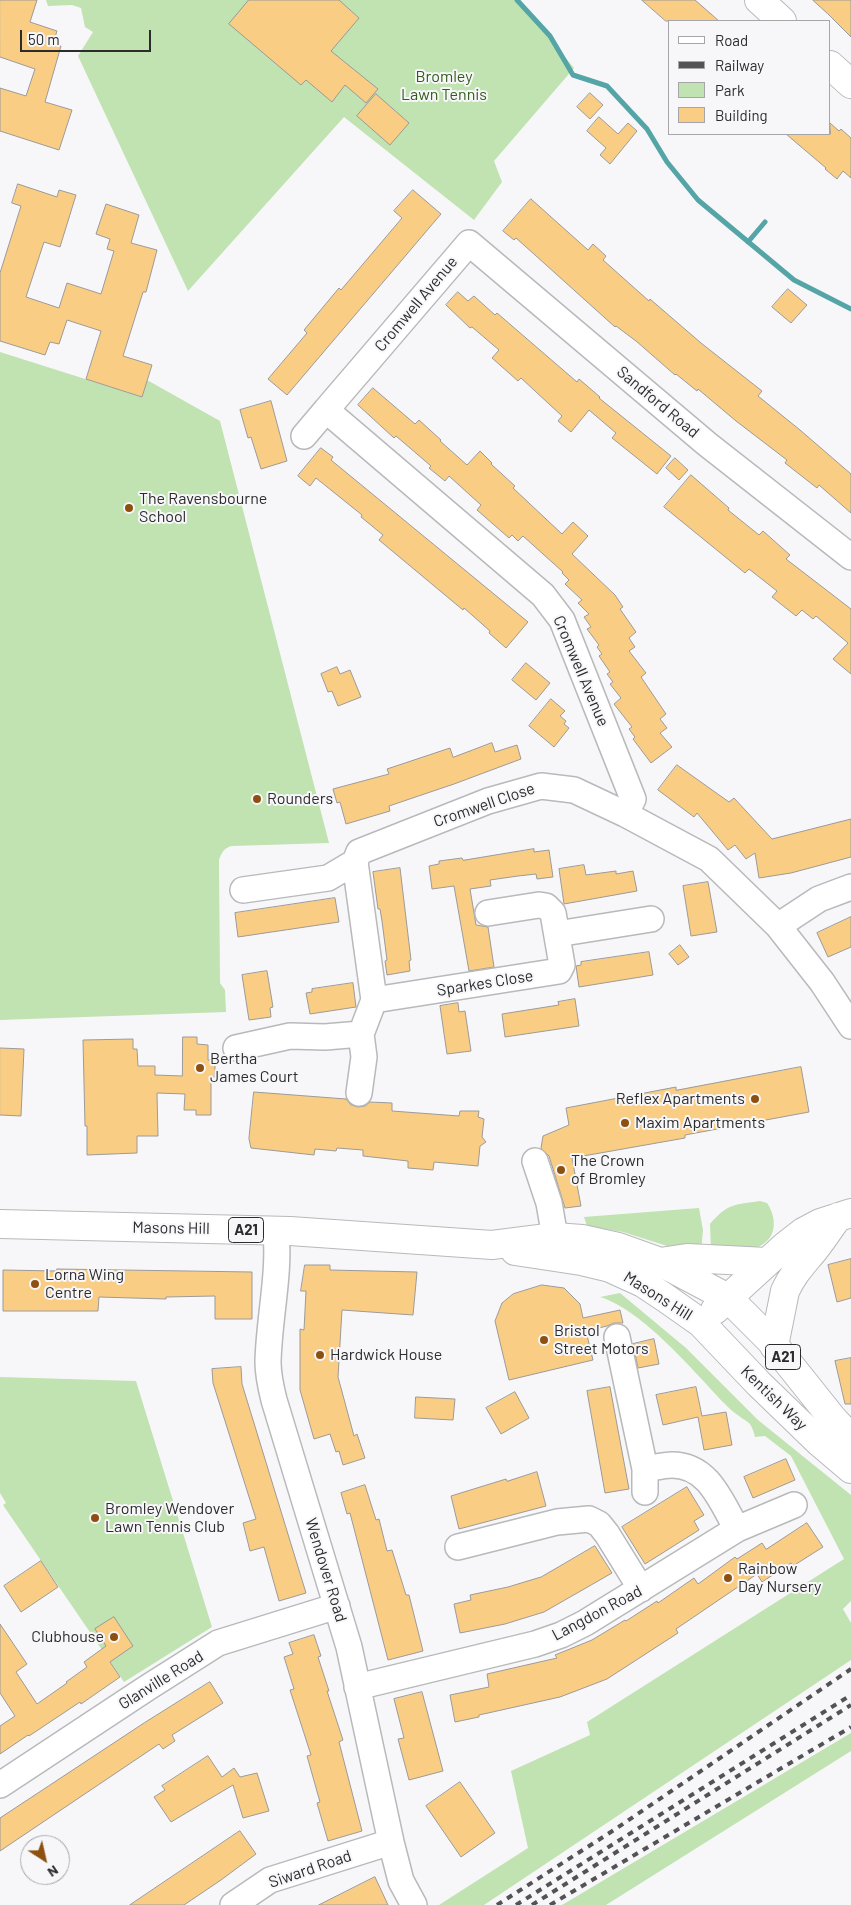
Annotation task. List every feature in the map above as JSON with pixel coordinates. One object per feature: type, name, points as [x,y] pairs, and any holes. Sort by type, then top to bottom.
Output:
[{"type":"main road","points":[[759,0],[781,20]]},
{"type":"main road","points":[[831,66],[851,84]]},
{"type":"main road","points":[[774,1346],[784,1291],[788,1282],[794,1271],[845,1215]]},
{"type":"main road","name":"Masons Hill","points":[[492,1245],[522,1253],[581,1261],[610,1268],[643,1283],[701,1323],[767,1262],[803,1232],[845,1215]]},
{"type":"main road","name":"Masons Hill","points":[[0,1224],[276,1231],[492,1245],[555,1237],[582,1238],[618,1247],[660,1262],[728,1298]]},
{"type":"main road","points":[[660,1262],[687,1258],[767,1262]]},
{"type":"main road","name":"Kentish Way","points":[[728,1298],[774,1346],[843,1446]]},
{"type":"main road","name":"Kentish Way","points":[[701,1323],[740,1366],[843,1446]]},
{"type":"street","name":"Cromwell Avenue","points":[[469,243],[326,410],[543,595],[562,620],[633,799],[625,814]]},
{"type":"street","name":"Sandford Road","points":[[469,243],[707,444],[851,557]]},
{"type":"street","points":[[304,436],[326,410]]},
{"type":"street","name":"Cromwell Close","points":[[243,890],[328,878],[363,854],[488,801],[541,786],[574,790],[625,814]]},
{"type":"street","points":[[625,814],[709,859],[778,926],[822,982],[851,1026]]},
{"type":"street","points":[[360,1093],[364,1057],[361,1034],[374,1000],[363,854]]},
{"type":"street","points":[[778,926],[819,899],[851,887]]},
{"type":"street","name":"Sparkes Close","points":[[374,1000],[559,970],[562,965],[553,913],[546,906],[539,905],[488,913]]},
{"type":"street","points":[[557,934],[651,919]]},
{"type":"street","points":[[236,1048],[290,1036],[325,1037],[361,1034]]},
{"type":"street","points":[[534,1161],[549,1203],[555,1237]]},
{"type":"street","name":"Wendover Road","points":[[276,1231],[275,1288],[270,1334],[269,1375],[274,1400],[349,1647],[391,1842],[401,1881],[414,1905]]},
{"type":"street","points":[[617,1337],[638,1386],[645,1480],[672,1465],[702,1474],[712,1485],[737,1529]]},
{"type":"street","name":"Langdon Road","points":[[357,1687],[535,1644],[561,1635],[641,1590],[737,1529],[794,1504]]},
{"type":"street","points":[[458,1547],[557,1522],[589,1519],[599,1524],[607,1534],[641,1590]]},
{"type":"street","name":"Glanville Road","points":[[0,1785],[218,1643],[337,1606]]},
{"type":"street","name":"Siward Road","points":[[233,1905],[270,1880],[391,1842]]},
{"type":"green space","name":"Bromley Lawn Tennis","points":[[46,0],[518,0],[574,68],[494,161],[502,182],[474,220],[344,117],[188,291],[78,56],[93,32],[85,27],[81,8],[72,5],[48,6]]},
{"type":"green space","name":"The Ravensbourne School","points":[[0,352],[142,397],[147,380],[220,421],[329,843],[232,846],[225,849],[222,853],[219,860],[220,983],[225,990],[226,1012],[0,1020]]},
{"type":"green space","points":[[760,1201],[767,1203],[773,1216],[773,1229],[768,1240],[762,1245],[750,1249],[711,1250],[710,1224],[716,1217],[732,1206]]},
{"type":"green space","points":[[699,1208],[703,1230],[701,1253],[667,1246],[623,1232],[587,1226],[584,1217]]},
{"type":"green space","points":[[620,1293],[686,1348],[758,1420],[851,1495],[851,1601],[843,1609],[851,1623],[851,1660],[484,1905],[439,1905],[528,1848],[511,1771],[590,1735],[587,1722],[844,1559],[791,1456],[765,1436],[755,1437],[749,1423],[728,1407],[667,1343],[633,1315],[616,1304],[600,1297]]},
{"type":"green space","name":"Bromley Wendover Lawn Tennis Club","points":[[0,1377],[136,1381],[212,1627],[124,1682],[3,1505],[6,1503],[0,1493]]},
{"type":"green space","points":[[851,1733],[851,1751],[606,1905],[562,1905]]},
{"type":"building","points":[[0,0],[37,0],[30,22],[57,31],[53,44],[61,46],[45,102],[72,110],[59,150],[0,131],[0,88],[26,96],[35,69],[0,57]]},
{"type":"building","points":[[249,0],[339,0],[359,18],[331,51],[378,89],[366,103],[345,85],[332,102],[306,80],[301,85],[229,24]]},
{"type":"building","points":[[642,0],[695,0],[718,20],[668,20],[666,21]]},
{"type":"building","points":[[813,0],[851,0],[851,37],[828,14]]},
{"type":"building","points":[[590,93],[603,105],[590,119],[577,107]]},
{"type":"building","points":[[376,94],[409,123],[390,145],[357,116]]},
{"type":"building","points":[[599,117],[618,134],[628,123],[637,131],[610,164],[600,155],[606,148],[587,131]]},
{"type":"building","points":[[831,124],[839,131],[841,129],[851,138],[851,178],[843,171],[837,179],[787,135],[831,135]]},
{"type":"building","points":[[18,184],[57,197],[59,190],[76,195],[60,247],[44,242],[26,297],[59,308],[67,283],[101,294],[114,251],[107,249],[110,239],[96,234],[106,204],[139,215],[131,243],[157,250],[146,292],[143,292],[123,356],[152,365],[142,397],[86,379],[101,331],[67,320],[59,344],[50,342],[45,355],[0,341],[0,273],[21,206],[12,203]]},
{"type":"building","points":[[413,190],[441,214],[287,395],[268,379],[307,333],[304,330],[339,288],[341,290],[402,218],[394,211]]},
{"type":"building","points":[[531,199],[588,250],[593,244],[606,256],[603,260],[649,301],[650,299],[701,343],[762,391],[758,396],[851,474],[851,513],[819,485],[817,488],[785,463],[787,460],[698,389],[697,391],[675,375],[636,341],[615,327],[516,238],[514,240],[503,231]]},
{"type":"building","points":[[788,289],[807,305],[791,323],[772,307]]},
{"type":"building","points":[[458,292],[468,301],[474,296],[495,315],[497,313],[577,382],[579,379],[599,398],[671,456],[657,474],[612,438],[616,433],[589,410],[571,432],[558,421],[562,416],[521,378],[518,381],[492,358],[499,350],[472,327],[470,328],[446,305]]},
{"type":"building","points":[[373,388],[415,424],[419,420],[467,465],[480,451],[515,486],[513,488],[562,534],[573,522],[588,536],[572,554],[615,595],[623,607],[620,609],[636,632],[629,638],[635,647],[629,651],[646,673],[641,677],[666,714],[660,719],[667,728],[660,733],[672,747],[651,763],[633,739],[635,737],[629,729],[632,727],[614,704],[621,698],[610,684],[613,682],[607,674],[610,672],[599,656],[602,654],[597,647],[599,645],[587,629],[591,627],[584,617],[589,614],[578,603],[582,600],[565,584],[569,580],[563,572],[523,536],[518,541],[512,535],[509,538],[477,510],[481,505],[449,476],[445,481],[429,468],[431,466],[396,436],[394,438],[358,405]]},
{"type":"building","points":[[271,401],[287,461],[261,469],[251,437],[248,438],[240,410]]},
{"type":"building","points":[[321,448],[333,457],[331,460],[528,622],[506,648],[464,608],[463,610],[379,540],[383,535],[361,517],[362,515],[316,478],[310,486],[298,476]]},
{"type":"building","points":[[675,458],[688,470],[679,480],[666,468]]},
{"type":"building","points":[[691,475],[729,508],[728,510],[759,535],[763,531],[790,555],[786,559],[851,609],[851,674],[833,659],[848,643],[816,616],[813,619],[802,610],[796,616],[772,597],[777,591],[749,569],[745,573],[664,507]]},
{"type":"building","points":[[526,663],[550,683],[536,700],[512,680]]},
{"type":"building","points":[[337,667],[340,674],[350,670],[361,697],[338,706],[332,691],[328,692],[321,674]]},
{"type":"building","points":[[551,699],[565,711],[560,716],[566,721],[564,724],[569,728],[554,747],[529,726]]},
{"type":"building","points":[[492,743],[495,752],[517,745],[521,759],[389,806],[390,811],[346,824],[340,802],[337,803],[333,789],[389,774],[387,769],[450,748],[453,757]]},
{"type":"building","points":[[677,765],[729,802],[734,798],[772,839],[851,819],[851,857],[791,873],[759,878],[755,853],[746,859],[735,845],[728,850],[697,813],[694,817],[658,790]]},
{"type":"building","points":[[534,849],[534,852],[549,850],[553,877],[537,879],[536,874],[490,880],[491,886],[470,889],[476,925],[488,927],[494,967],[469,971],[454,886],[432,889],[429,866],[439,864],[439,861],[462,858],[463,860]]},
{"type":"building","points":[[584,865],[586,875],[616,871],[616,874],[633,871],[637,891],[564,904],[559,869]]},
{"type":"building","points":[[400,868],[411,960],[409,961],[410,971],[387,975],[382,921],[380,909],[378,909],[373,872]]},
{"type":"building","points":[[708,882],[717,932],[691,936],[683,886]]},
{"type":"building","points":[[335,898],[339,922],[238,937],[235,913]]},
{"type":"building","points":[[851,917],[851,947],[828,957],[817,933]]},
{"type":"building","points":[[680,945],[689,957],[678,965],[669,954]]},
{"type":"building","points":[[649,952],[653,975],[579,987],[576,966],[581,965],[581,962]]},
{"type":"building","points":[[267,971],[273,1007],[270,1008],[271,1017],[249,1020],[242,975]]},
{"type":"building","points":[[353,983],[356,1007],[310,1014],[306,993],[312,992],[312,989]]},
{"type":"building","points":[[575,999],[579,1026],[505,1037],[502,1014],[559,1005],[558,1002]]},
{"type":"building","points":[[458,1003],[459,1012],[465,1011],[471,1051],[447,1054],[440,1006]]},
{"type":"building","points":[[183,1037],[197,1037],[197,1044],[208,1045],[208,1060],[215,1060],[215,1077],[211,1077],[211,1115],[196,1115],[196,1110],[184,1110],[185,1094],[157,1093],[158,1136],[137,1136],[137,1153],[87,1155],[83,1040],[133,1039],[133,1049],[137,1049],[138,1066],[155,1066],[155,1075],[182,1076]]},
{"type":"building","points":[[0,1048],[24,1049],[21,1116],[0,1115]]},
{"type":"building","points":[[801,1067],[809,1112],[685,1135],[685,1138],[572,1158],[581,1206],[565,1208],[549,1156],[541,1148],[543,1136],[569,1125],[566,1108],[676,1087],[676,1090]]},
{"type":"building","points":[[254,1092],[346,1099],[351,1105],[358,1107],[365,1106],[370,1102],[392,1103],[392,1111],[459,1116],[460,1111],[479,1111],[478,1117],[484,1119],[482,1137],[486,1142],[480,1146],[478,1166],[434,1162],[433,1170],[408,1168],[408,1161],[363,1156],[363,1150],[337,1148],[336,1151],[315,1149],[314,1155],[251,1148],[249,1139]]},
{"type":"building","points":[[851,1259],[851,1298],[837,1302],[828,1265]]},
{"type":"building","name":"Hardwick House","points":[[305,1265],[330,1265],[330,1270],[417,1272],[413,1315],[342,1310],[338,1377],[354,1436],[357,1434],[365,1458],[343,1465],[339,1451],[336,1452],[330,1434],[314,1439],[300,1390],[300,1329],[304,1330],[306,1291],[301,1291]]},
{"type":"building","points":[[57,1269],[252,1272],[252,1319],[215,1319],[215,1296],[166,1297],[166,1299],[99,1297],[98,1311],[3,1311],[3,1270],[57,1271]]},
{"type":"building","name":"Bristol Street Motors","points":[[542,1285],[564,1288],[580,1304],[583,1318],[620,1310],[623,1323],[614,1323],[586,1331],[593,1360],[509,1380],[495,1321],[502,1303],[513,1294]]},
{"type":"building","points":[[654,1339],[659,1364],[638,1368],[633,1344]]},
{"type":"building","points":[[851,1358],[851,1404],[845,1404],[835,1361]]},
{"type":"building","points":[[241,1367],[242,1384],[306,1593],[279,1601],[264,1547],[250,1551],[243,1523],[256,1519],[213,1383],[212,1369]]},
{"type":"building","points":[[610,1387],[629,1489],[605,1493],[587,1391]]},
{"type":"building","points":[[696,1387],[702,1416],[726,1412],[732,1445],[704,1450],[698,1417],[663,1425],[656,1395]]},
{"type":"building","points":[[515,1392],[529,1418],[501,1434],[486,1408]]},
{"type":"building","points":[[416,1397],[455,1399],[453,1420],[415,1418]]},
{"type":"building","points":[[786,1459],[795,1480],[753,1498],[744,1477]]},
{"type":"building","points":[[537,1472],[546,1506],[459,1529],[451,1496],[506,1479],[507,1481]]},
{"type":"building","points":[[365,1485],[376,1520],[379,1519],[387,1551],[392,1550],[406,1595],[409,1595],[423,1651],[388,1660],[350,1513],[347,1514],[341,1493]]},
{"type":"building","points":[[687,1487],[704,1515],[694,1521],[699,1530],[645,1564],[622,1527]]},
{"type":"building","points":[[807,1523],[823,1547],[793,1566],[791,1563],[762,1582],[757,1574],[676,1629],[678,1633],[607,1679],[560,1697],[455,1722],[450,1695],[489,1687],[487,1674],[557,1658],[555,1655],[592,1640],[657,1601],[658,1603],[694,1578],[698,1584],[735,1557],[737,1559],[762,1543],[766,1549]]},
{"type":"building","points":[[595,1546],[612,1573],[544,1612],[505,1624],[460,1633],[454,1604],[471,1600],[470,1595],[508,1587],[541,1577]]},
{"type":"building","points":[[41,1561],[58,1587],[21,1612],[4,1586]]},
{"type":"building","points":[[114,1617],[133,1646],[110,1662],[120,1677],[81,1704],[80,1702],[0,1754],[0,1726],[15,1716],[0,1693],[0,1624],[27,1664],[16,1672],[37,1704],[87,1667],[84,1662],[106,1646],[95,1629]]},
{"type":"building","points":[[314,1635],[321,1656],[318,1657],[329,1691],[327,1691],[343,1740],[339,1742],[362,1831],[328,1841],[317,1803],[320,1802],[307,1756],[311,1755],[290,1690],[294,1689],[284,1657],[293,1654],[289,1643]]},
{"type":"building","points":[[210,1682],[223,1703],[172,1735],[175,1741],[163,1749],[159,1744],[24,1835],[20,1835],[20,1838],[0,1851],[0,1818]]},
{"type":"building","points":[[422,1692],[443,1771],[409,1780],[398,1739],[404,1738],[394,1699]]},
{"type":"building","points":[[208,1756],[222,1777],[234,1768],[240,1777],[257,1773],[269,1811],[243,1818],[233,1785],[171,1822],[154,1797],[165,1790],[162,1786]]},
{"type":"building","points":[[460,1782],[495,1833],[461,1857],[426,1806]]},
{"type":"building","points":[[240,1831],[256,1854],[184,1905],[130,1905]]},
{"type":"building","points":[[375,1877],[388,1905],[319,1905]]},
{"type":"waterway","points":[[517,0],[550,36],[573,75],[607,86],[647,129],[667,162],[698,200],[794,280],[851,309]]},
{"type":"waterway","points":[[748,242],[765,222]]},
{"type":"railway","points":[[497,1905],[614,1830],[851,1669]]},
{"type":"railway","points":[[516,1905],[851,1695]]},
{"type":"railway","points":[[532,1905],[851,1705]]},
{"type":"railway","points":[[550,1905],[851,1727]]},
{"type":"place","name":"The Ravensbourne School","points":[[129,508]]},
{"type":"place","name":"Rounders","points":[[257,799]]},
{"type":"place","name":"Bertha James Court","points":[[200,1068]]},
{"type":"place","name":"Reflex Apartments","points":[[755,1099]]},
{"type":"place","name":"Maxim Apartments","points":[[625,1123]]},
{"type":"place","name":"The Crown of Bromley","points":[[561,1170]]},
{"type":"place","name":"Lorna Wing Centre","points":[[35,1284]]},
{"type":"place","name":"Bristol Street Motors","points":[[544,1340]]},
{"type":"place","name":"Hardwick House","points":[[320,1355]]},
{"type":"place","name":"Bromley Wendover Lawn Tennis Club","points":[[95,1518]]},
{"type":"place","name":"Rainbow Day Nursery","points":[[728,1578]]},
{"type":"place","name":"Clubhouse","points":[[114,1637]]}]
